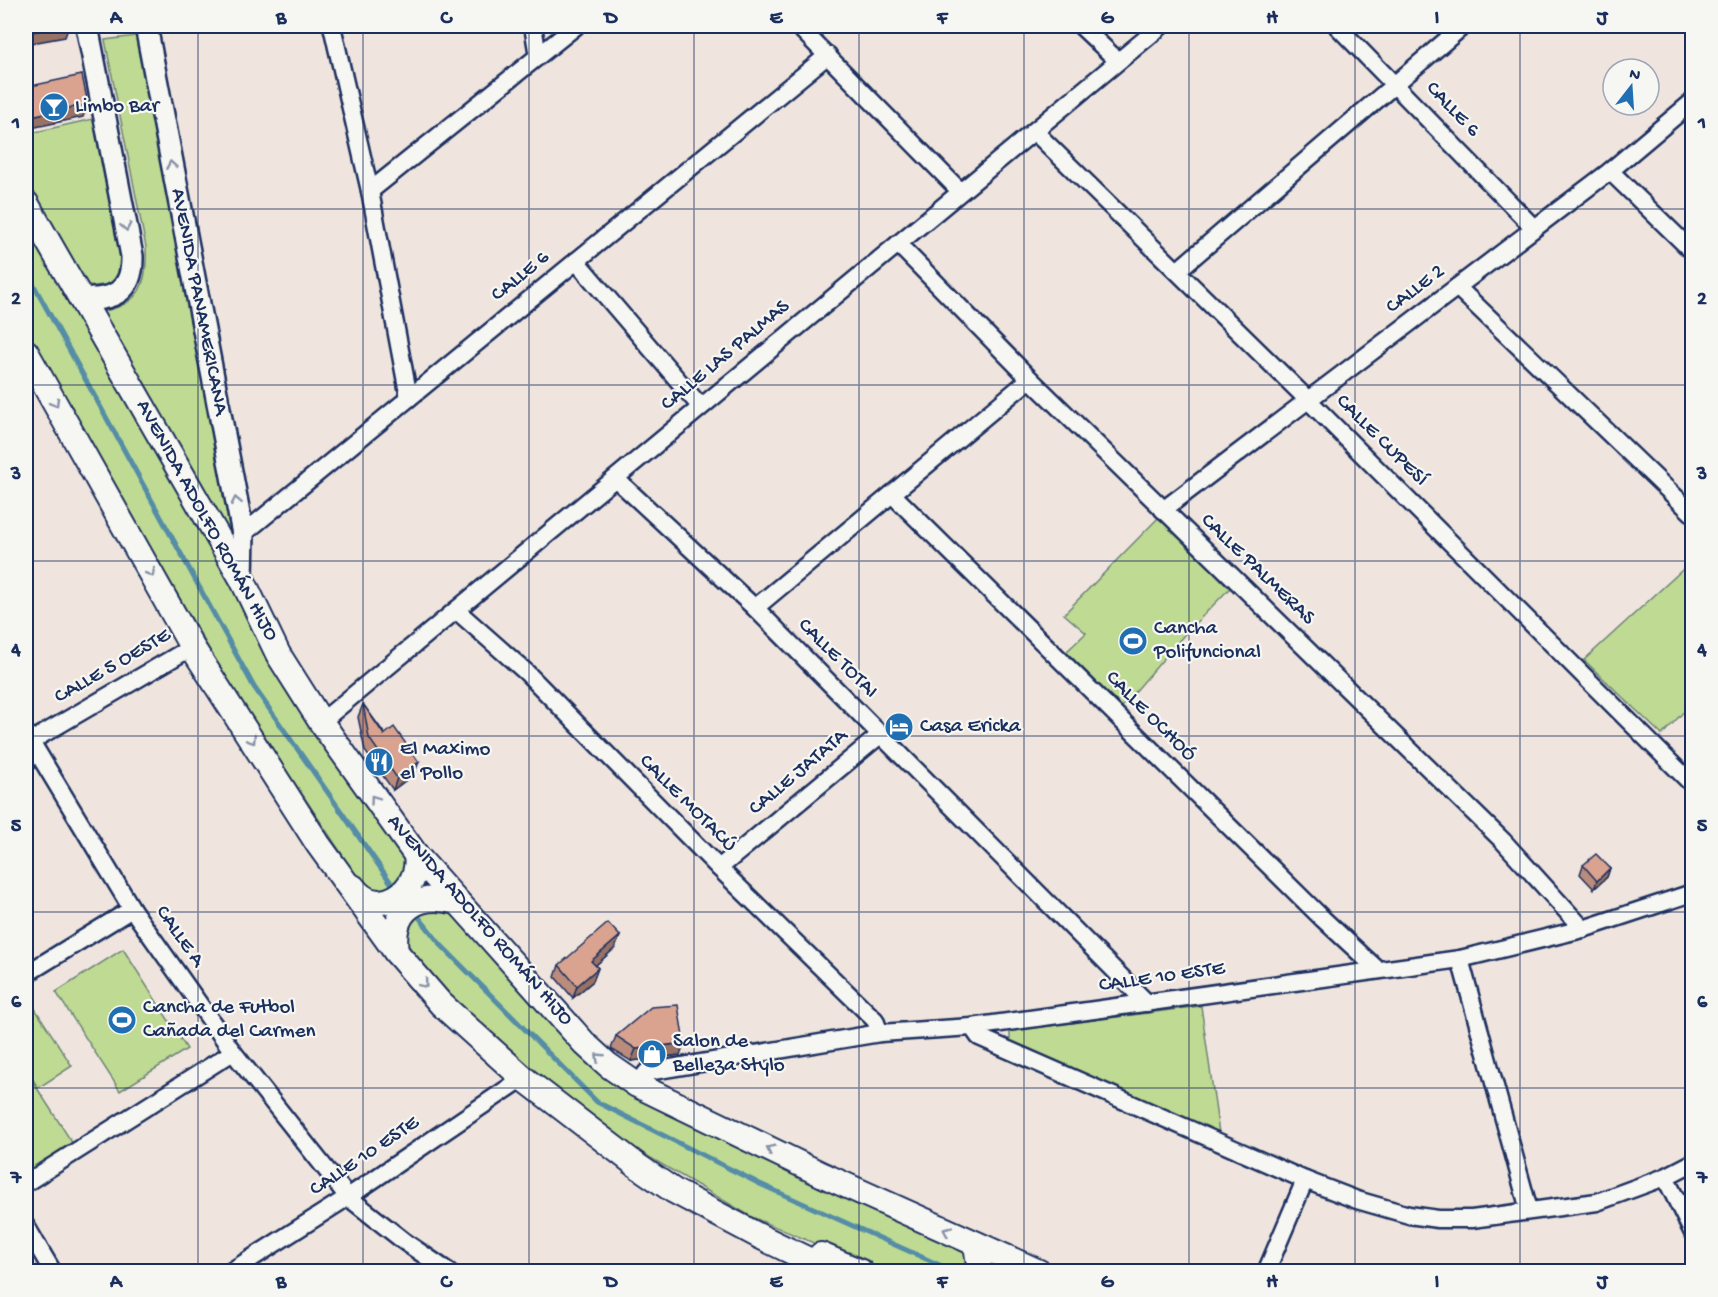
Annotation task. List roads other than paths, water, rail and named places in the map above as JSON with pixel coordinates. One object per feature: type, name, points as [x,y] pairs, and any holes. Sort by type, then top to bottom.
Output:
[{"type":"main road","name":"AVENIDA ADOLFO ROMÁN HIJO","points":[[26,203],[242,579],[278,654],[321,722],[417,859],[451,900],[585,1044],[608,1065],[637,1084],[823,1175],[979,1257],[1009,1267],[1039,1272]]},
{"type":"main road","points":[[26,352],[192,647],[318,844],[441,1004],[523,1078],[674,1191],[834,1272]]},
{"type":"main road","points":[[318,844],[333,858],[357,891],[366,899],[379,902],[395,898],[409,887],[417,859]]},
{"type":"main road","points":[[395,945],[398,922],[412,905],[425,898],[451,900]]},
{"type":"main road","points":[[759,1236],[788,1241],[861,1272]]},
{"type":"street","points":[[80,299],[107,298],[119,292],[133,272],[132,256],[87,26]]},
{"type":"street","name":"AVENIDA PANAMERICANA","points":[[146,26],[243,534],[242,579]]},
{"type":"street","points":[[332,26],[370,191],[409,398]]},
{"type":"street","points":[[533,26],[538,56]]},
{"type":"street","points":[[370,191],[576,26]]},
{"type":"street","points":[[798,26],[960,191]]},
{"type":"street","points":[[1081,26],[1118,61]]},
{"type":"street","name":"CALLE LAS PALMAS","points":[[321,722],[1161,26]]},
{"type":"street","name":"CALLE 6","points":[[1337,26],[1533,227]]},
{"type":"street","points":[[1177,271],[1463,26]]},
{"type":"street","name":"CALLE 6","points":[[243,534],[828,55]]},
{"type":"street","name":"CALLE 2","points":[[1163,510],[1533,227],[1610,171],[1692,102]]},
{"type":"street","name":"CALLE CUPESÍ","points":[[1035,132],[1307,399],[1692,784]]},
{"type":"street","points":[[1610,171],[1692,251]]},
{"type":"street","name":"CALLE PALMERAS","points":[[898,244],[1030,379],[1503,841],[1583,930]]},
{"type":"street","points":[[576,261],[700,406]]},
{"type":"street","points":[[1457,287],[1692,513]]},
{"type":"street","points":[[755,608],[1030,379]]},
{"type":"street","name":"CALLE TOTAI","points":[[616,479],[755,608],[1147,1003]]},
{"type":"street","name":"CALLE OCHOÓ","points":[[892,494],[1323,919],[1378,970]]},
{"type":"street","name":"CALLE MOTACÚ","points":[[456,610],[526,672],[719,868],[875,1020],[880,1033]]},
{"type":"street","name":"CALLE 5 OESTE","points":[[27,739],[192,647]]},
{"type":"street","name":"CALLE JATATA","points":[[719,868],[880,735]]},
{"type":"street","name":"CALLE A","points":[[27,739],[132,909],[233,1052],[348,1197],[405,1242],[449,1272]]},
{"type":"street","name":"CALLE 10 ESTE","points":[[637,1084],[647,1072],[880,1033],[972,1027],[1460,959],[1583,930],[1692,893]]},
{"type":"street","points":[[26,974],[132,909]]},
{"type":"street","points":[[1460,959],[1529,1210]]},
{"type":"street","points":[[972,1027],[979,1037],[1305,1180],[1358,1200],[1409,1215],[1438,1219],[1472,1219],[1597,1202],[1665,1177],[1692,1162]]},
{"type":"street","points":[[26,1184],[233,1052]]},
{"type":"street","name":"CALLE 10 ESTE","points":[[230,1272],[348,1197],[523,1078]]},
{"type":"street","points":[[1665,1177],[1692,1231]]},
{"type":"street","points":[[1266,1272],[1305,1180]]},
{"type":"street","points":[[26,1226],[53,1272]]},
{"type":"waterway","points":[[26,271],[254,687],[396,890]]},
{"type":"waterway","points":[[414,911],[441,945],[597,1102],[760,1184],[955,1272]]},
{"type":"place","name":"Limbo Bar","points":[[54,107]]},
{"type":"place","name":"Cancha Polifuncional","points":[[1133,641]]},
{"type":"place","name":"Casa Ericka","points":[[899,727]]},
{"type":"place","name":"El Maximo el Pollo","points":[[379,762]]},
{"type":"place","name":"Cancha de Futbol Cañada del Carmen","points":[[122,1020]]},
{"type":"place","name":"Salon de Belleza Stylo","points":[[652,1054]]}]
